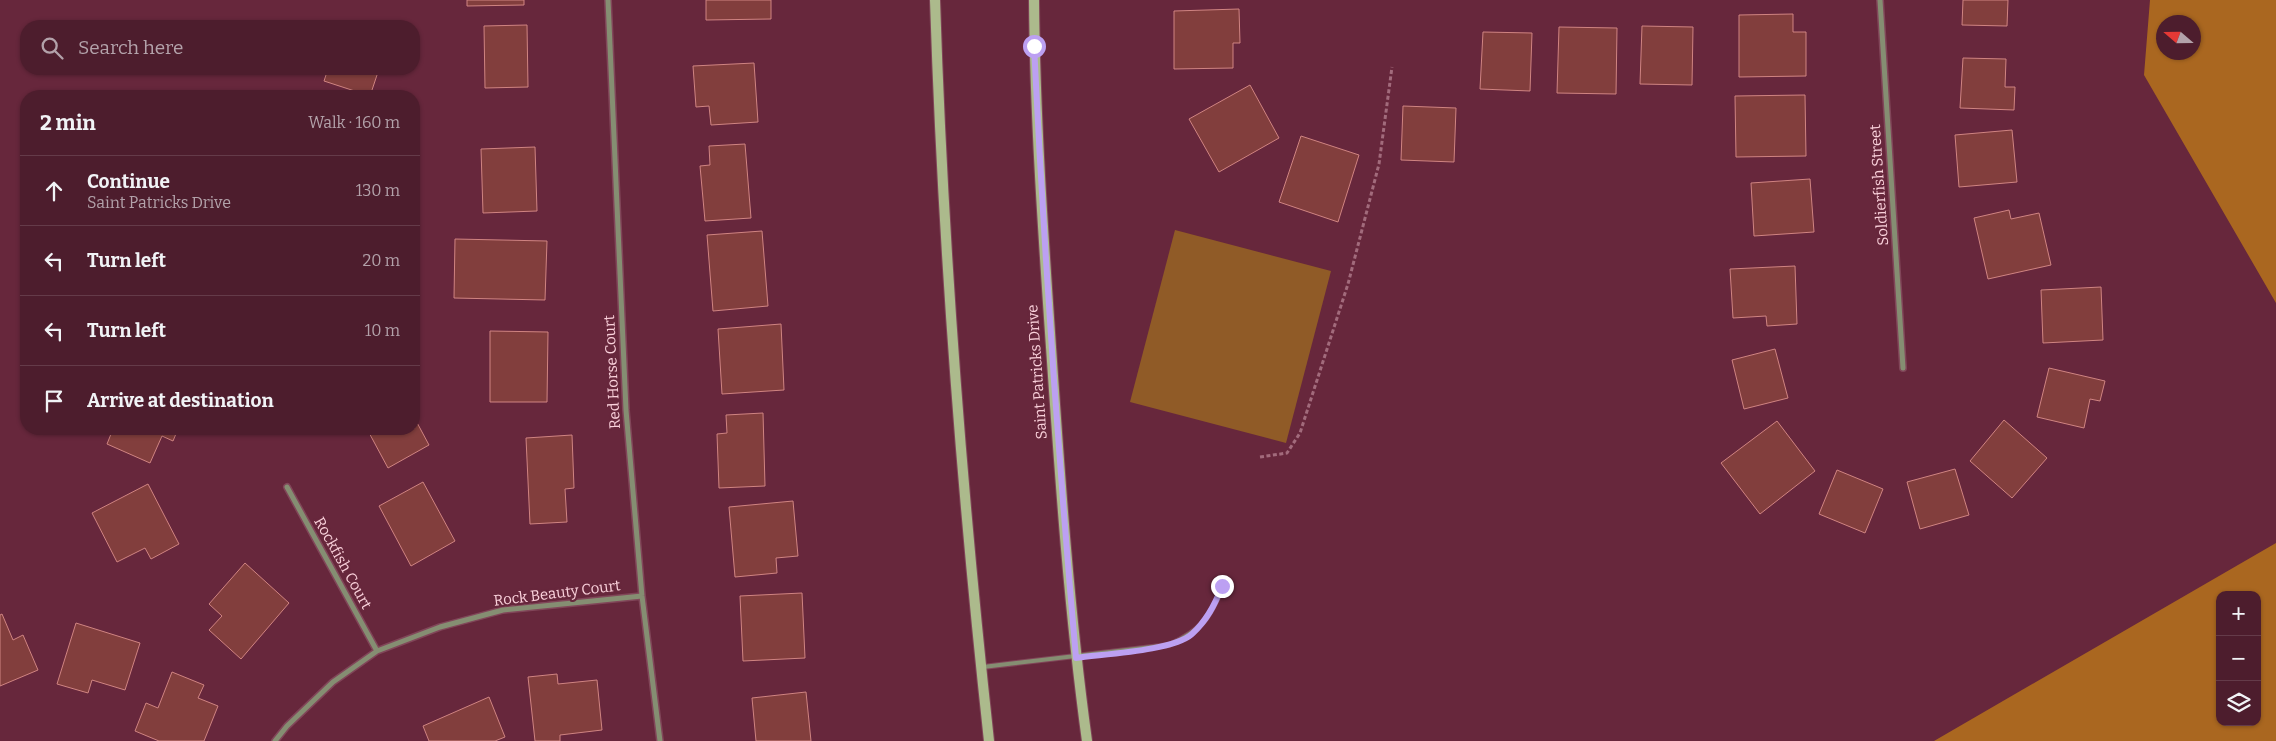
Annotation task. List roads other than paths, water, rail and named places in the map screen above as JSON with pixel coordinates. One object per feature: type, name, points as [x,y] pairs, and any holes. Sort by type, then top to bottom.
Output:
[{"type":"main road","points":[[935,0],[949,312],[962,486],[989,741]]},
{"type":"main road","name":"Saint Patricks Drive","points":[[1034,0],[1042,222],[1058,461],[1076,658],[1087,741]]},
{"type":"street","name":"Red Horse Court","points":[[608,0],[626,410],[642,596],[660,741]]},
{"type":"street","name":"Soldierfish Street","points":[[1880,0],[1903,368]]},
{"type":"street","name":"Rockfish Court","points":[[287,487],[377,651]]},
{"type":"street","name":"Rock Beauty Court","points":[[275,741],[287,726],[333,682],[377,651],[440,627],[503,610],[642,596]]},
{"type":"lane","points":[[981,668],[1076,658],[1169,645],[1190,636],[1211,612],[1222,586]]}]
